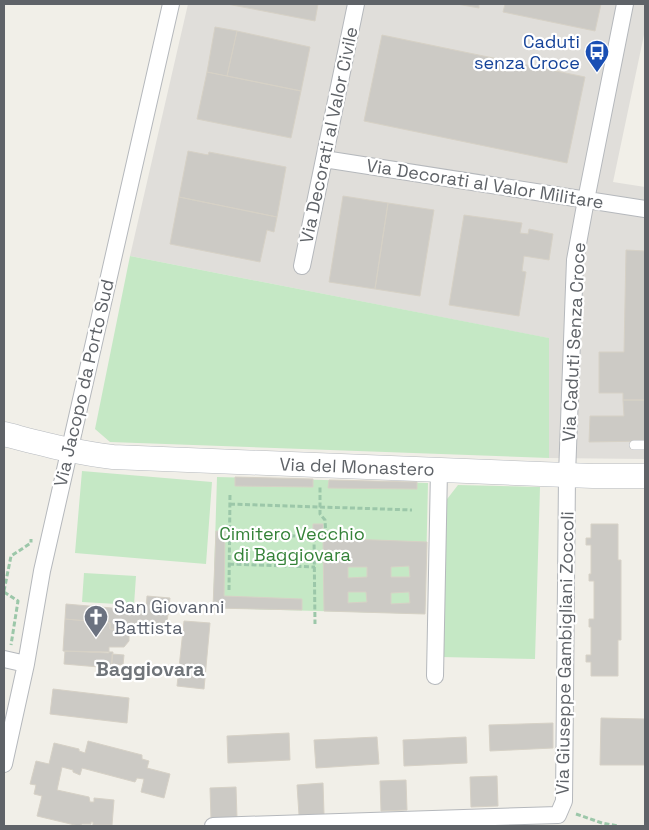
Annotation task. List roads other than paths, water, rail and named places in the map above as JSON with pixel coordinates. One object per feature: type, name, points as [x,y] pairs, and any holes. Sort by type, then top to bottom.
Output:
[{"type":"main road","name":"Via del Monastero","points":[[4,434],[69,450],[113,457],[593,476],[645,476]]},
{"type":"street","name":"Via Jacopo da Porto Sud","points":[[4,764],[26,664],[42,571],[171,4]]},
{"type":"street","name":"Via Decorati al Valor Civile","points":[[302,266],[356,4]]},
{"type":"street","name":"Via Caduti Senza Croce","points":[[567,475],[576,260],[625,4]]},
{"type":"street","name":"Via Decorati al Valor Militare","points":[[324,159],[645,209]]},
{"type":"street","points":[[435,676],[439,470]]},
{"type":"street","name":"Via Giuseppe Gambigliani Zoccoli","points":[[213,826],[558,815],[564,801],[567,475]]},
{"type":"street","points":[[6,660],[26,664]]},
{"type":"lane","points":[[634,445],[645,445]]},
{"type":"place","name":"Caduti senza Croce","points":[[597,73]]},
{"type":"place","name":"San Giovanni Battista","points":[[96,638]]},
{"type":"district","name":"Baggiovara","points":[[150,669]]},
{"type":"park label","name":"Cimitero Vecchio di Baggiovara","points":[[292,544]]}]
